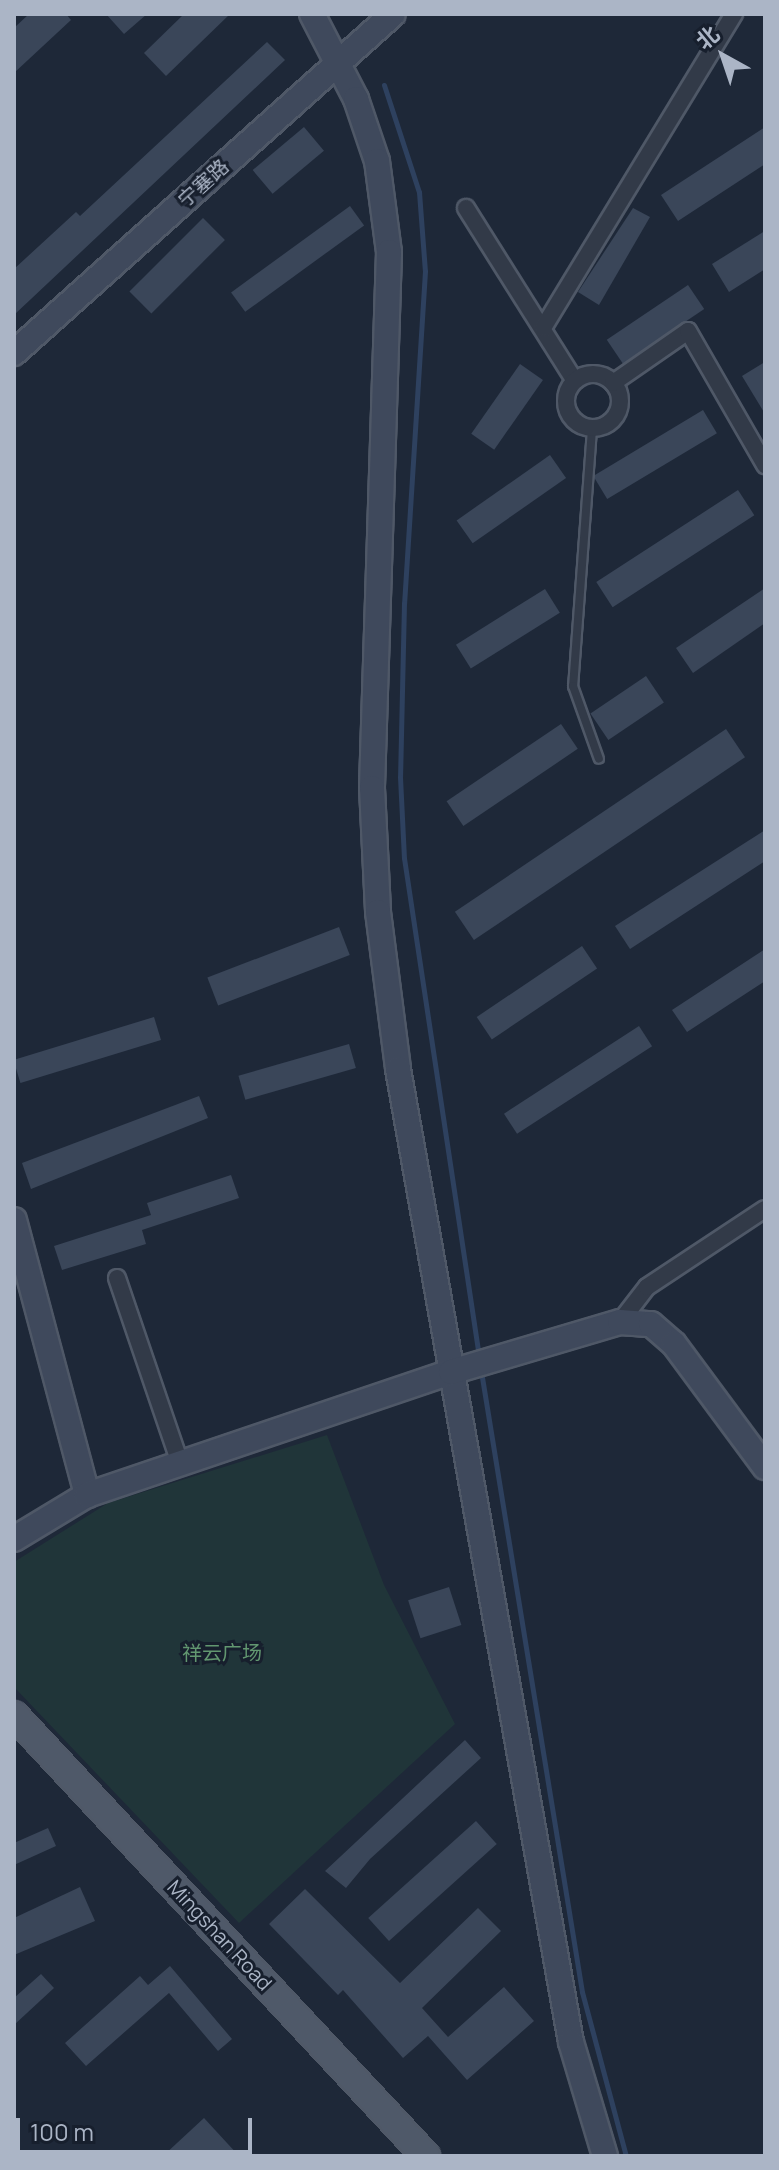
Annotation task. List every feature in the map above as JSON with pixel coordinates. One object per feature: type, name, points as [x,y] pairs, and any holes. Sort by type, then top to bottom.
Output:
[{"type":"main road","name":"Mingshan Road","points":[[14,1715],[426,2156]]},
{"type":"street","points":[[312,14],[356,99],[377,161],[389,252],[372,788],[378,912],[398,1069],[471,1367],[571,2042],[605,2156]]},
{"type":"street","name":"宁塞路","points":[[14,353],[393,14]]},
{"type":"street","points":[[543,328],[734,14]]},
{"type":"street","points":[[466,208],[575,381]]},
{"type":"street","points":[[613,383],[688,331],[765,465]]},
{"type":"street","points":[[594,374],[613,383],[618,412],[603,427],[592,429],[581,426],[568,410],[566,400],[575,381],[594,374]]},
{"type":"street","points":[[620,1322],[647,1287],[765,1209]]},
{"type":"street","points":[[14,1220],[87,1495]]},
{"type":"street","points":[[117,1278],[180,1463]]},
{"type":"street","points":[[14,1539],[87,1495],[471,1367],[620,1322],[651,1324],[674,1344],[765,1467]]},
{"type":"lane","points":[[592,429],[573,686],[599,759]]},
{"type":"green space","name":"祥云广场","points":[[327,1435],[384,1585],[455,1724],[239,1923],[14,1687],[14,1562],[108,1503]]},
{"type":"building","points":[[29,14],[66,14],[71,20],[14,73],[14,28]]},
{"type":"building","points":[[106,14],[147,14],[124,34]]},
{"type":"building","points":[[184,14],[230,14],[166,76],[144,53]]},
{"type":"building","points":[[267,42],[285,60],[14,315],[14,269],[76,212],[80,216]]},
{"type":"building","points":[[304,127],[324,151],[273,194],[253,170]]},
{"type":"building","points":[[765,127],[765,164],[678,221],[661,195]]},
{"type":"building","points":[[350,206],[364,225],[245,312],[231,292]]},
{"type":"building","points":[[633,208],[650,217],[599,305],[578,292]]},
{"type":"building","points":[[203,218],[225,240],[151,313],[129,292]]},
{"type":"building","points":[[765,231],[765,269],[729,292],[712,264]]},
{"type":"building","points":[[688,285],[704,309],[623,364],[607,340]]},
{"type":"building","points":[[765,362],[765,414],[742,376]]},
{"type":"building","points":[[520,364],[543,380],[494,450],[471,434]]},
{"type":"building","points":[[703,410],[717,433],[607,499],[593,476]]},
{"type":"building","points":[[550,455],[566,478],[473,543],[457,520]]},
{"type":"building","points":[[738,490],[754,515],[613,607],[596,582]]},
{"type":"building","points":[[765,588],[765,623],[693,673],[676,648]]},
{"type":"building","points":[[545,589],[560,613],[471,668],[456,645]]},
{"type":"building","points":[[646,676],[664,703],[608,740],[590,713]]},
{"type":"building","points":[[561,724],[578,749],[463,826],[447,801]]},
{"type":"building","points":[[726,729],[745,757],[474,940],[455,912]]},
{"type":"building","points":[[765,830],[765,861],[630,949],[615,926]]},
{"type":"building","points":[[339,927],[350,955],[218,1006],[207,978]]},
{"type":"building","points":[[582,946],[597,968],[492,1039],[477,1017]]},
{"type":"building","points":[[765,949],[765,981],[687,1032],[672,1010]]},
{"type":"building","points":[[154,1017],[161,1040],[20,1083],[14,1060]]},
{"type":"building","points":[[639,1026],[652,1046],[517,1134],[504,1114]]},
{"type":"building","points":[[349,1044],[356,1068],[245,1100],[238,1076]]},
{"type":"building","points":[[199,1096],[208,1118],[31,1189],[22,1163]]},
{"type":"building","points":[[231,1175],[239,1198],[142,1230],[146,1244],[62,1270],[54,1246],[151,1215],[147,1203]]},
{"type":"building","points":[[449,1587],[461,1625],[420,1638],[408,1600]]},
{"type":"building","points":[[465,1740],[481,1758],[370,1859],[346,1888],[325,1871]]},
{"type":"building","points":[[476,1821],[497,1844],[389,1941],[368,1918]]},
{"type":"building","points":[[48,1828],[56,1846],[14,1865],[14,1843]]},
{"type":"building","points":[[80,1887],[95,1921],[14,1955],[14,1918]]},
{"type":"building","points":[[305,1889],[400,1983],[478,1908],[501,1931],[422,2008],[448,2037],[504,1987],[534,2021],[467,2080],[428,2036],[403,2058],[343,1990],[338,1995],[269,1924]]},
{"type":"building","points":[[170,1966],[232,2039],[218,2051],[169,1993],[86,2066],[65,2043],[140,1976],[148,1985]]},
{"type":"building","points":[[41,1974],[54,1988],[14,2025],[14,1998]]},
{"type":"building","points":[[204,2118],[239,2156],[163,2156]]},
{"type":"waterway","points":[[384,85],[419,192],[425,271],[404,603],[400,777],[404,858],[479,1357]]},
{"type":"waterway","points":[[481,1371],[582,1992],[626,2156]]}]
